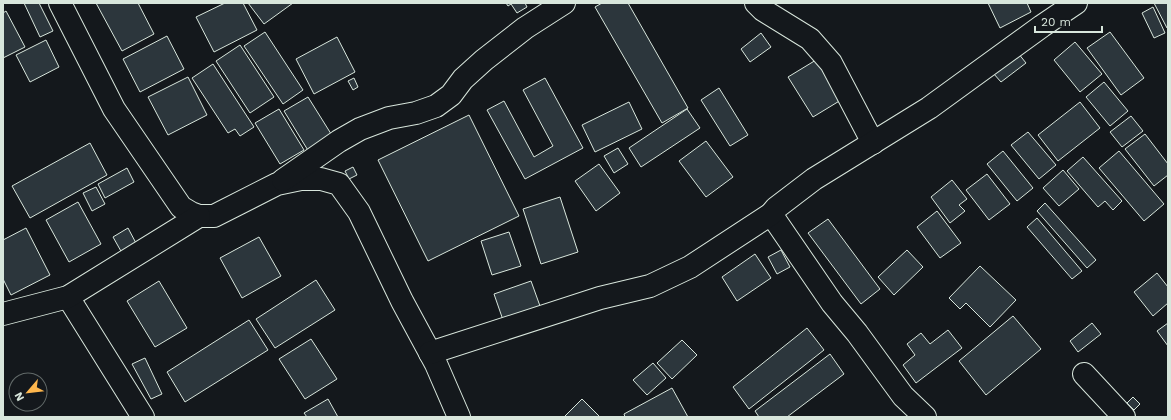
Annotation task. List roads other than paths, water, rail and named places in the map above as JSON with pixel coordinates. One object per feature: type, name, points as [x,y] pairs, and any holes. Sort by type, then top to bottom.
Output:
[{"type":"street","points":[[60,3],[114,109],[181,207],[200,216],[214,216],[277,184],[339,141],[360,129],[389,118],[416,113],[436,106],[451,95],[463,79],[484,60],[525,28],[564,3]]},
{"type":"street","points":[[756,3],[763,10],[810,39],[831,63],[873,143]]},
{"type":"street","points":[[430,353],[600,298],[650,286],[690,267],[771,214],[776,208],[814,179],[929,108],[1076,3]]},
{"type":"street","points":[[277,184],[301,179],[321,179],[339,184],[359,212],[402,301],[436,364],[459,417]]},
{"type":"street","points":[[771,214],[832,303],[857,333],[903,396],[925,417]]},
{"type":"street","points":[[3,314],[68,297],[200,216]]},
{"type":"street","points":[[68,297],[143,417]]},
{"type":"street","points":[[1084,374],[1124,417]]}]
